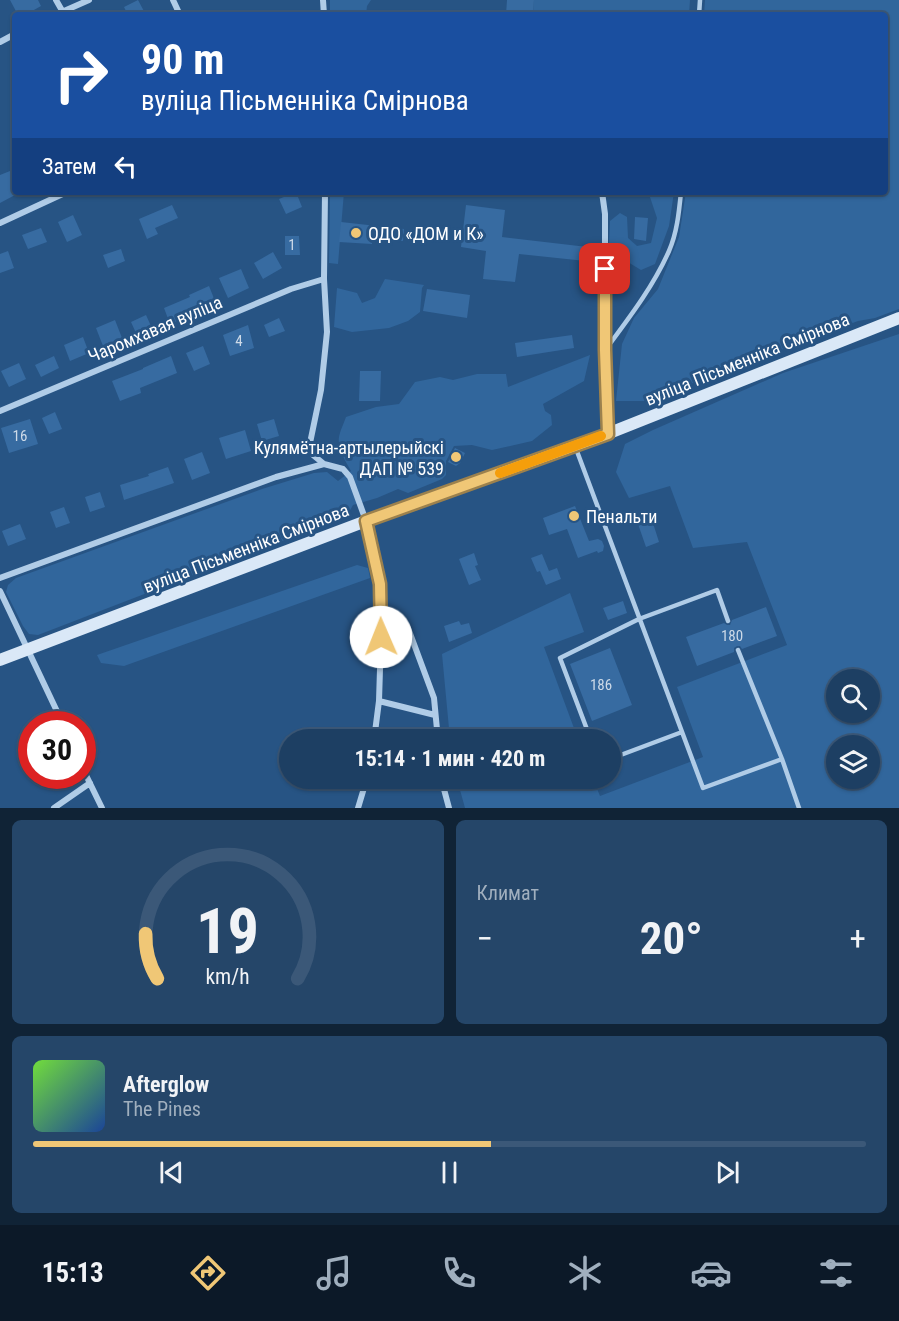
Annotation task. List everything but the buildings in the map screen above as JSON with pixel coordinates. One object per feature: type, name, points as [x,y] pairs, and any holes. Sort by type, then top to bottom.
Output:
[{"type":"main road","name":"вуліца Пісьменніка Смірнова","points":[[0,660],[366,521],[608,434],[899,318]]},
{"type":"street","points":[[65,12],[89,0]]},
{"type":"street","points":[[0,223],[61,195]]},
{"type":"street","points":[[325,195],[324,279],[327,332],[321,390],[310,443],[313,455],[324,464],[343,469],[350,477],[366,521],[380,584],[379,701],[375,729]]},
{"type":"street","points":[[602,195],[605,225],[608,434]]},
{"type":"street","name":"Чаромхавая вуліца","points":[[0,411],[291,289],[324,279]]},
{"type":"street","points":[[0,578],[276,477],[324,464]]},
{"type":"street","points":[[0,591],[57,711]]},
{"type":"street","points":[[408,628],[434,699],[437,729]]},
{"type":"street","points":[[379,701],[435,715]]},
{"type":"street","points":[[54,808],[81,789]]},
{"type":"street","points":[[93,789],[102,808]]},
{"type":"street","points":[[358,808],[364,789]]},
{"type":"street","points":[[444,789],[449,808]]},
{"type":"lane","points":[[605,350],[651,286],[669,250],[677,224],[681,195]]},
{"type":"lane","points":[[575,446],[703,788],[782,759]]},
{"type":"lane","points":[[587,729],[560,658],[639,619],[717,590],[728,621]]},
{"type":"lane","points":[[738,650],[799,808]]},
{"type":"lane","points":[[621,755],[682,732]]},
{"type":"shaded area","points":[[330,0],[371,0],[366,12],[330,12]]},
{"type":"shaded area","points":[[534,0],[690,0],[689,12],[533,12]]},
{"type":"shaded area","points":[[705,0],[899,0],[899,309],[875,318],[858,321],[645,401],[616,401],[622,344],[634,318],[658,289],[679,237],[686,195],[888,195],[888,12],[704,12]]},
{"type":"shaded area","points":[[330,195],[344,195],[338,264],[329,263]]},
{"type":"shaded area","points":[[650,195],[674,195],[669,226],[655,264],[641,270],[613,253],[609,243],[610,221],[620,213],[627,217],[628,238],[637,246],[651,243],[657,218]]},
{"type":"shaded area","points":[[385,279],[424,285],[420,312],[408,321],[389,328],[352,332],[334,327],[337,288],[357,293],[362,303],[375,298]]},
{"type":"shaded area","points":[[899,334],[899,808],[465,808],[460,789],[597,789],[600,796],[703,757],[677,687],[787,645],[747,542],[693,548],[670,486],[629,498],[616,472],[625,444],[783,373]]},
{"type":"shaded area","points":[[590,355],[584,381],[543,404],[545,411],[551,415],[552,425],[532,441],[492,450],[472,445],[454,446],[446,461],[446,475],[442,479],[408,493],[398,489],[353,505],[347,516],[38,635],[29,634],[23,626],[6,592],[8,585],[16,578],[262,489],[314,473],[327,472],[338,481],[351,471],[339,446],[340,432],[346,417],[376,407],[399,404],[415,382],[440,377],[453,380],[477,374],[506,374],[508,387]]},
{"type":"shaded area","points":[[357,565],[368,568],[370,578],[124,666],[101,663],[97,655]]},
{"type":"shaded area","points":[[570,593],[584,632],[544,647],[574,729],[449,729],[442,654]]},
{"type":"slow traffic","points":[[500,473],[601,436]]},
{"type":"place","name":"ОДО «ДОМ и К»","points":[[356,233]]},
{"type":"place","name":"Кулямётна-артылерыйскі ДАП № 539","points":[[456,457]]},
{"type":"place","name":"Пенальти","points":[[574,516]]},
{"type":"route","points":[[381,637],[380,584],[366,521],[608,434],[605,269]]}]
